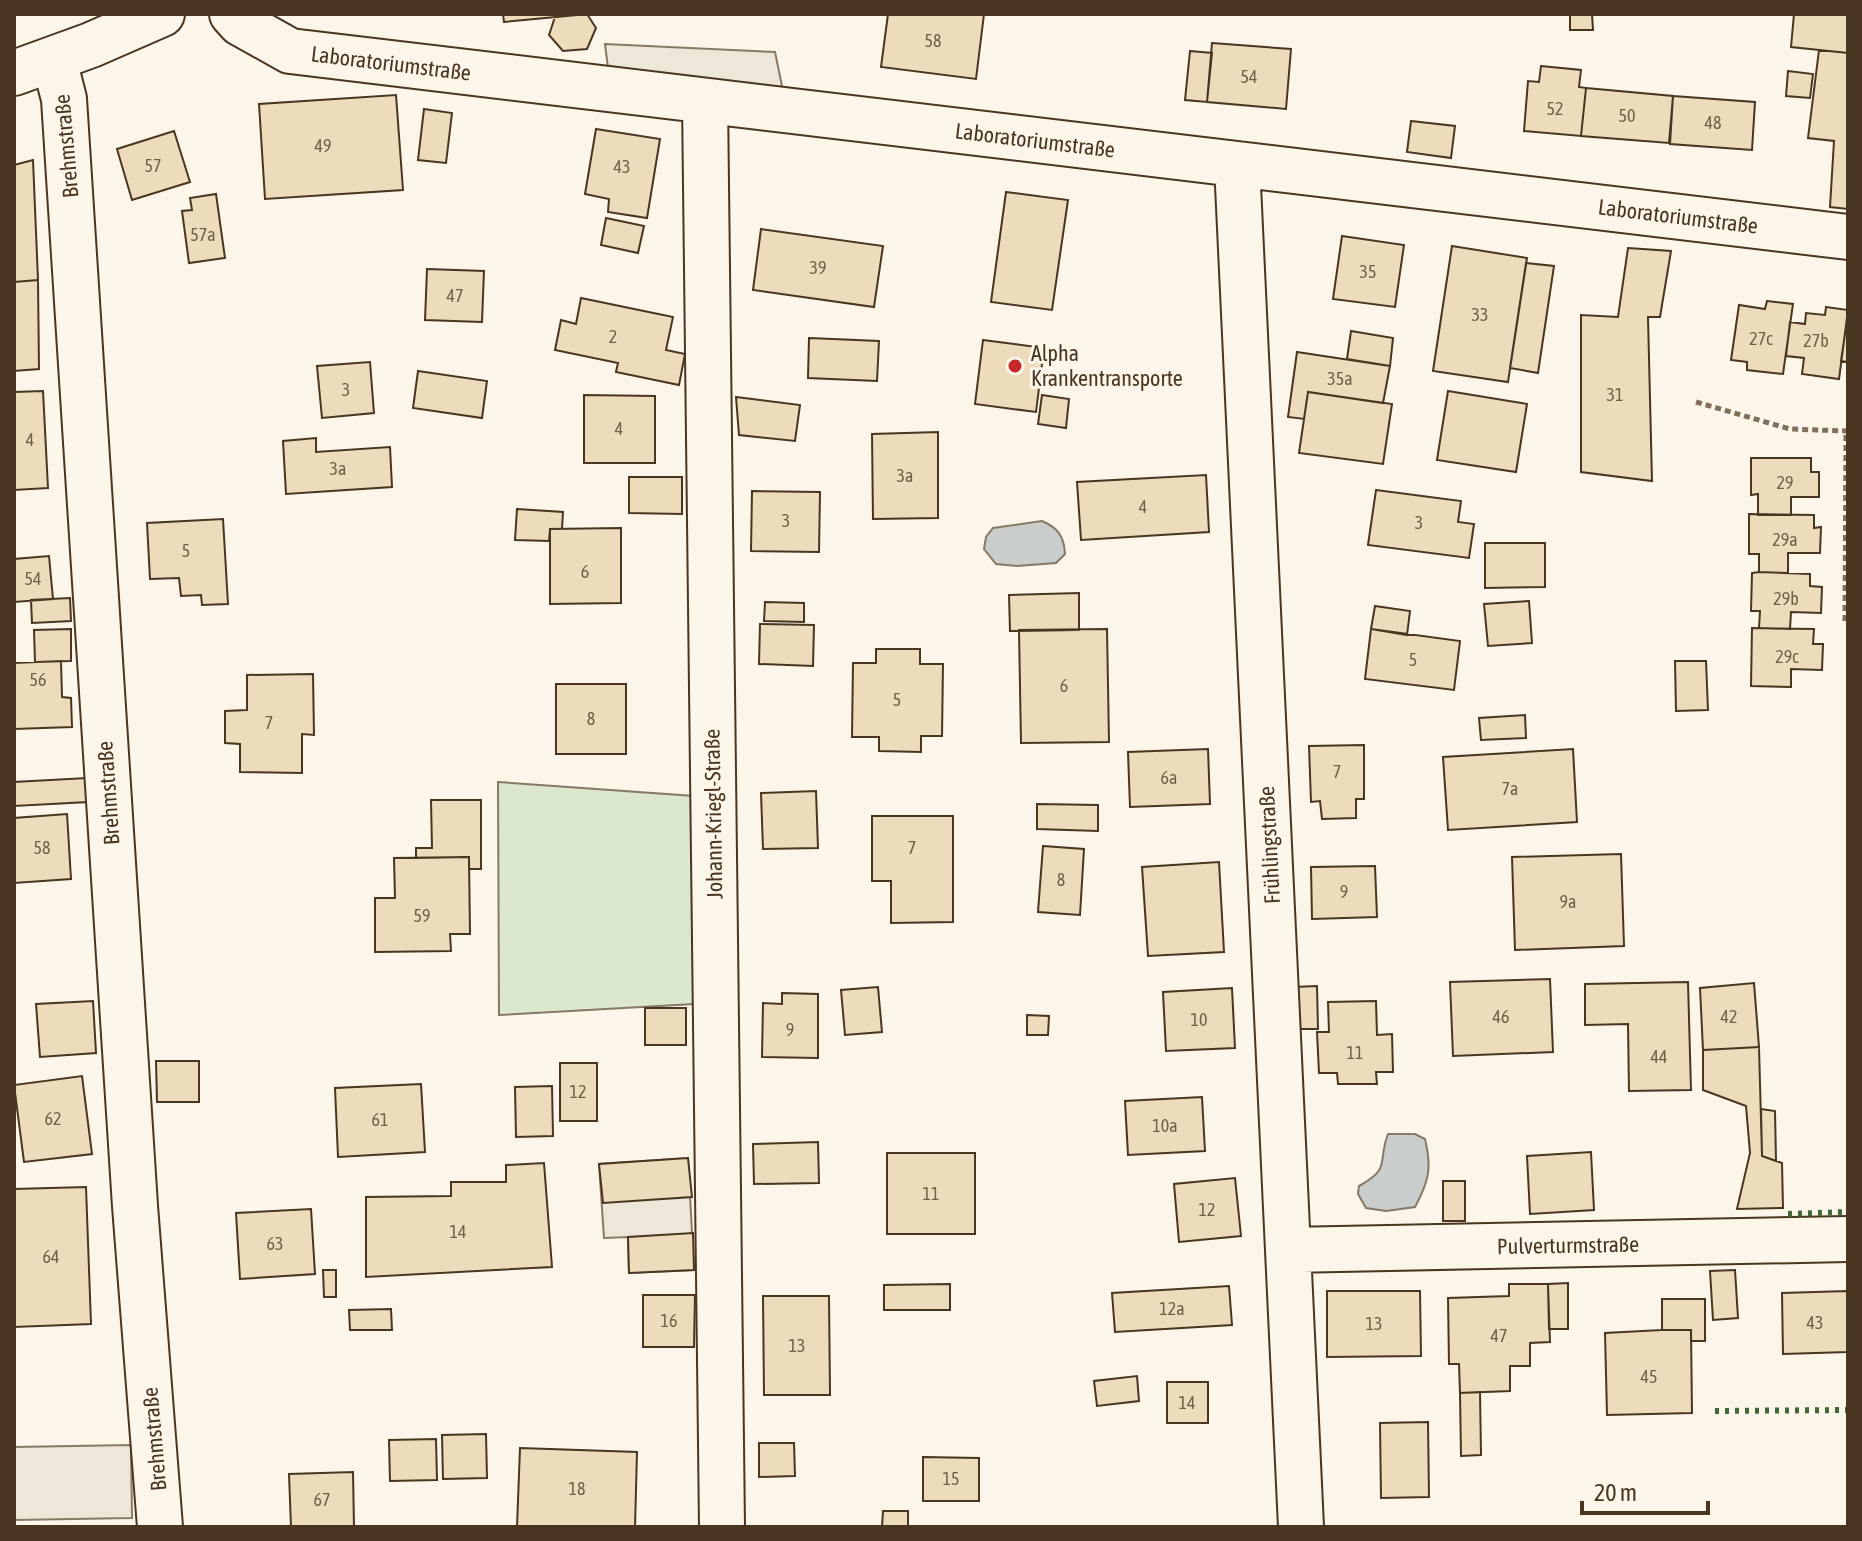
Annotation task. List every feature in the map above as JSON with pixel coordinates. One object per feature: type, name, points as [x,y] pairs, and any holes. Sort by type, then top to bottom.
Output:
[{"type":"street","name":"Laboratoriumstraße","points":[[232,14],[240,23],[290,51],[1848,237]]},
{"type":"street","points":[[34,66],[157,15]]},
{"type":"street","name":"Brehmstraße","points":[[34,66],[64,99],[132,1162],[160,1527]]},
{"type":"street","name":"Johann-Kriegl-Straße","points":[[705,101],[722,1527]]},
{"type":"street","name":"Frühlingstraße","points":[[1237,164],[1301,1527]]},
{"type":"street","name":"Pulverturmstraße","points":[[1288,1250],[1848,1239]]},
{"type":"path","points":[[1696,402],[1790,429],[1847,431],[1845,621]]},
{"type":"green space","points":[[498,782],[694,796],[694,1004],[499,1015]]},
{"type":"shaded area","points":[[605,44],[775,52],[783,91],[610,84]]},
{"type":"shaded area","points":[[1042,521],[1062,537],[1065,554],[1056,563],[996,564],[984,549],[986,537],[993,528]]},
{"type":"shaded area","points":[[1388,1134],[1415,1134],[1425,1139],[1428,1174],[1415,1207],[1386,1211],[1366,1208],[1358,1194],[1359,1186],[1380,1169]]},
{"type":"shaded area","points":[[688,1158],[694,1270],[629,1273],[628,1237],[604,1238],[599,1164]]},
{"type":"shaded area","points":[[131,1445],[132,1518],[14,1520],[14,1447]]},
{"type":"building","points":[[503,14],[588,14],[504,22]]},
{"type":"building","points":[[587,14],[596,28],[587,49],[563,51],[549,35],[555,17]]},
{"type":"building","points":[[888,14],[984,14],[976,79],[881,67]]},
{"type":"building","points":[[1570,14],[1592,14],[1593,30],[1570,30]]},
{"type":"building","points":[[1794,14],[1848,14],[1848,53],[1791,47]]},
{"type":"building","points":[[1212,43],[1291,49],[1286,109],[1207,102]]},
{"type":"building","points":[[1819,50],[1848,53],[1848,209],[1830,207],[1834,141],[1808,138]]},
{"type":"building","points":[[1190,51],[1212,53],[1207,102],[1185,100]]},
{"type":"building","points":[[1541,66],[1581,70],[1579,87],[1586,88],[1581,136],[1524,131],[1528,81],[1539,82]]},
{"type":"building","points":[[1788,71],[1813,74],[1810,98],[1786,96]]},
{"type":"building","points":[[1586,88],[1673,96],[1669,143],[1581,136]]},
{"type":"building","points":[[396,95],[403,190],[265,199],[259,104]]},
{"type":"building","points":[[1673,96],[1755,102],[1752,150],[1670,144]]},
{"type":"building","points":[[424,109],[452,113],[446,163],[418,160]]},
{"type":"building","points":[[1411,121],[1455,126],[1451,158],[1407,152]]},
{"type":"building","points":[[596,129],[660,139],[647,218],[608,212],[609,199],[585,194]]},
{"type":"building","points":[[174,131],[190,182],[132,200],[117,149]]},
{"type":"building","points":[[33,160],[38,280],[14,282],[14,165]]},
{"type":"building","points":[[1006,192],[1068,200],[1052,310],[991,302]]},
{"type":"building","points":[[216,194],[225,258],[189,263],[182,211],[192,210],[190,198]]},
{"type":"building","points":[[606,218],[644,226],[638,253],[601,245]]},
{"type":"building","points":[[761,229],[883,246],[874,307],[753,290]]},
{"type":"building","points":[[1342,236],[1404,245],[1395,307],[1333,299]]},
{"type":"building","points":[[1452,246],[1527,258],[1508,382],[1433,371]]},
{"type":"building","points":[[1628,248],[1671,251],[1660,317],[1648,317],[1652,481],[1581,472],[1581,315],[1618,317]]},
{"type":"building","points":[[1526,263],[1554,266],[1538,373],[1510,368]]},
{"type":"building","points":[[427,269],[484,271],[482,322],[425,320]]},
{"type":"building","points":[[38,280],[39,369],[14,371],[14,282]]},
{"type":"building","points":[[581,298],[673,317],[666,350],[685,354],[679,385],[616,372],[618,363],[555,350],[561,320],[576,324]]},
{"type":"building","points":[[1767,301],[1793,304],[1783,374],[1747,370],[1747,362],[1731,360],[1739,305],[1765,309]]},
{"type":"building","points":[[1826,307],[1848,310],[1839,379],[1802,374],[1804,358],[1786,356],[1790,322],[1805,324],[1806,313],[1825,315]]},
{"type":"building","points":[[1848,328],[1848,362],[1841,361]]},
{"type":"building","points":[[1351,331],[1393,338],[1390,366],[1347,359]]},
{"type":"building","points":[[809,338],[879,341],[877,381],[808,378]]},
{"type":"building","points":[[983,340],[1044,348],[1036,412],[975,404]]},
{"type":"building","points":[[1297,352],[1390,366],[1383,403],[1308,392],[1304,419],[1288,417]]},
{"type":"building","points":[[370,362],[374,413],[322,418],[317,366]]},
{"type":"building","points":[[418,371],[487,381],[482,418],[413,408]]},
{"type":"building","points":[[43,391],[48,488],[14,490],[14,392]]},
{"type":"building","points":[[1448,391],[1527,404],[1516,472],[1437,460]]},
{"type":"building","points":[[1308,392],[1392,404],[1383,464],[1299,453]]},
{"type":"building","points":[[584,395],[655,396],[655,463],[584,463]]},
{"type":"building","points":[[1042,395],[1069,399],[1066,428],[1038,424]]},
{"type":"building","points":[[736,397],[800,405],[795,441],[739,435]]},
{"type":"building","points":[[938,432],[938,518],[873,519],[872,434]]},
{"type":"building","points":[[316,438],[316,452],[390,447],[392,487],[286,494],[283,441]]},
{"type":"building","points":[[1751,458],[1811,458],[1811,472],[1819,472],[1819,497],[1791,497],[1791,515],[1758,515],[1758,494],[1751,495]]},
{"type":"building","points":[[1206,475],[1209,532],[1081,540],[1077,482]]},
{"type":"building","points":[[629,477],[682,477],[682,514],[629,513]]},
{"type":"building","points":[[1376,490],[1461,501],[1458,522],[1474,524],[1469,558],[1368,545]]},
{"type":"building","points":[[752,491],[820,492],[819,552],[751,551]]},
{"type":"building","points":[[517,509],[563,512],[562,529],[550,529],[549,541],[515,540]]},
{"type":"building","points":[[1749,514],[1814,515],[1814,528],[1821,527],[1820,553],[1788,553],[1788,573],[1759,572],[1759,554],[1749,554]]},
{"type":"building","points":[[223,519],[228,604],[202,605],[201,595],[181,596],[179,578],[150,579],[147,523]]},
{"type":"building","points":[[621,528],[621,603],[550,604],[550,529]]},
{"type":"building","points":[[1485,543],[1545,543],[1545,587],[1485,588]]},
{"type":"building","points":[[49,556],[53,599],[14,602],[14,559]]},
{"type":"building","points":[[1752,573],[1810,574],[1810,586],[1822,587],[1821,613],[1791,612],[1790,629],[1759,628],[1760,611],[1751,611]]},
{"type":"building","points":[[1079,593],[1079,630],[1010,631],[1009,595]]},
{"type":"building","points":[[70,598],[71,621],[32,623],[31,600]]},
{"type":"building","points":[[1529,601],[1532,643],[1488,646],[1484,604]]},
{"type":"building","points":[[765,602],[804,603],[804,622],[764,621]]},
{"type":"building","points":[[1375,606],[1410,611],[1407,635],[1371,629]]},
{"type":"building","points":[[760,624],[814,625],[813,666],[759,664]]},
{"type":"building","points":[[1752,628],[1814,629],[1813,644],[1823,644],[1822,670],[1791,669],[1791,687],[1751,686]]},
{"type":"building","points":[[71,629],[71,661],[35,662],[34,630]]},
{"type":"building","points":[[1107,629],[1109,742],[1021,743],[1019,630]]},
{"type":"building","points":[[1371,629],[1460,641],[1454,690],[1365,679]]},
{"type":"building","points":[[876,649],[920,649],[920,664],[943,664],[942,736],[921,736],[921,752],[879,751],[879,737],[852,737],[853,663],[876,663]]},
{"type":"building","points":[[61,661],[62,697],[71,698],[72,727],[14,729],[14,663]]},
{"type":"building","points":[[1675,661],[1706,661],[1708,710],[1676,711]]},
{"type":"building","points":[[313,674],[314,735],[302,734],[302,773],[240,772],[240,744],[225,743],[225,711],[247,710],[247,675]]},
{"type":"building","points":[[556,684],[626,684],[626,754],[556,754]]},
{"type":"building","points":[[1525,715],[1526,738],[1481,740],[1479,718]]},
{"type":"building","points":[[1364,745],[1364,799],[1356,799],[1356,818],[1322,819],[1320,801],[1311,802],[1309,746]]},
{"type":"building","points":[[1208,749],[1210,804],[1130,807],[1128,752]]},
{"type":"building","points":[[1573,749],[1577,822],[1448,830],[1443,757]]},
{"type":"building","points":[[87,778],[88,802],[14,806],[14,782]]},
{"type":"building","points":[[816,791],[818,848],[763,849],[761,793]]},
{"type":"building","points":[[431,800],[481,800],[481,869],[469,869],[469,857],[416,858],[416,848],[432,848]]},
{"type":"building","points":[[1037,804],[1098,805],[1098,831],[1037,829]]},
{"type":"building","points":[[67,814],[71,879],[14,883],[14,818]]},
{"type":"building","points":[[872,816],[953,816],[953,922],[891,923],[891,881],[872,881]]},
{"type":"building","points":[[1043,846],[1084,849],[1080,915],[1038,912]]},
{"type":"building","points":[[1621,854],[1624,946],[1515,950],[1512,857]]},
{"type":"building","points":[[469,857],[470,934],[450,934],[451,951],[375,952],[375,898],[395,898],[394,858]]},
{"type":"building","points":[[1219,862],[1224,952],[1148,956],[1142,867]]},
{"type":"building","points":[[1375,866],[1377,917],[1312,919],[1311,867]]},
{"type":"building","points":[[1550,979],[1553,1052],[1453,1056],[1450,982]]},
{"type":"building","points":[[1688,982],[1691,1090],[1629,1091],[1628,1024],[1585,1025],[1585,984]]},
{"type":"building","points":[[1754,983],[1759,1047],[1703,1050],[1700,988]]},
{"type":"building","points":[[1317,986],[1318,1029],[1294,1029],[1293,987]]},
{"type":"building","points":[[878,987],[882,1032],[845,1035],[841,990]]},
{"type":"building","points":[[1232,988],[1235,1048],[1166,1051],[1163,992]]},
{"type":"building","points":[[782,993],[818,994],[818,1058],[762,1057],[763,1003],[782,1004]]},
{"type":"building","points":[[93,1001],[96,1053],[40,1057],[36,1004]]},
{"type":"building","points":[[1376,1001],[1377,1035],[1392,1034],[1393,1072],[1376,1072],[1377,1084],[1338,1084],[1337,1073],[1319,1073],[1317,1032],[1329,1032],[1328,1002]]},
{"type":"building","points":[[645,1008],[686,1008],[686,1045],[645,1045]]},
{"type":"building","points":[[1027,1015],[1049,1016],[1048,1035],[1027,1035]]},
{"type":"building","points":[[1759,1047],[1762,1156],[1782,1163],[1783,1208],[1737,1209],[1750,1153],[1746,1106],[1703,1090],[1703,1050]]},
{"type":"building","points":[[156,1061],[199,1061],[199,1102],[157,1102]]},
{"type":"building","points":[[560,1063],[597,1063],[597,1121],[560,1121]]},
{"type":"building","points":[[82,1076],[92,1154],[24,1162],[14,1085]]},
{"type":"building","points":[[421,1084],[425,1152],[338,1157],[335,1088]]},
{"type":"building","points":[[552,1086],[553,1136],[516,1137],[515,1087]]},
{"type":"building","points":[[1202,1097],[1205,1151],[1128,1155],[1125,1101]]},
{"type":"building","points":[[1761,1109],[1775,1111],[1776,1161],[1762,1156]]},
{"type":"building","points":[[818,1142],[819,1183],[754,1184],[753,1144]]},
{"type":"building","points":[[1591,1152],[1594,1210],[1530,1214],[1527,1156]]},
{"type":"building","points":[[887,1153],[975,1153],[975,1234],[887,1234]]},
{"type":"building","points":[[688,1158],[692,1197],[603,1203],[599,1164]]},
{"type":"building","points":[[544,1163],[552,1267],[366,1277],[366,1197],[451,1196],[451,1182],[506,1182],[506,1165]]},
{"type":"building","points":[[1235,1178],[1241,1236],[1179,1242],[1174,1184]]},
{"type":"building","points":[[1443,1181],[1465,1181],[1465,1221],[1443,1221]]},
{"type":"building","points":[[86,1187],[91,1324],[14,1327],[14,1189]]},
{"type":"building","points":[[311,1209],[315,1274],[240,1279],[236,1213]]},
{"type":"building","points":[[693,1233],[694,1270],[629,1273],[628,1237]]},
{"type":"building","points":[[323,1270],[336,1270],[336,1297],[324,1297]]},
{"type":"building","points":[[1735,1270],[1738,1318],[1713,1320],[1710,1271]]},
{"type":"building","points":[[1568,1283],[1568,1329],[1549,1329],[1548,1284]]},
{"type":"building","points":[[950,1284],[950,1310],[884,1310],[884,1285]]},
{"type":"building","points":[[1509,1284],[1548,1284],[1550,1342],[1530,1343],[1530,1366],[1510,1366],[1510,1391],[1460,1393],[1459,1364],[1449,1364],[1448,1298],[1509,1296]]},
{"type":"building","points":[[1229,1286],[1232,1325],[1115,1332],[1112,1293]]},
{"type":"building","points":[[1327,1291],[1420,1291],[1421,1356],[1327,1357]]},
{"type":"building","points":[[1848,1291],[1848,1352],[1783,1354],[1782,1293]]},
{"type":"building","points":[[643,1295],[695,1295],[694,1347],[643,1347]]},
{"type":"building","points":[[763,1296],[829,1296],[830,1395],[764,1395]]},
{"type":"building","points":[[1662,1299],[1705,1299],[1705,1341],[1691,1341],[1691,1330],[1662,1330]]},
{"type":"building","points":[[391,1309],[392,1330],[350,1330],[349,1310]]},
{"type":"building","points":[[1691,1330],[1692,1413],[1607,1415],[1605,1333]]},
{"type":"building","points":[[1137,1376],[1139,1401],[1097,1406],[1094,1381]]},
{"type":"building","points":[[1167,1382],[1208,1382],[1208,1423],[1167,1423]]},
{"type":"building","points":[[1480,1392],[1481,1455],[1461,1456],[1460,1393]]},
{"type":"building","points":[[1428,1422],[1429,1497],[1381,1498],[1380,1423]]},
{"type":"building","points":[[486,1434],[487,1478],[443,1479],[442,1435]]},
{"type":"building","points":[[436,1439],[437,1480],[390,1481],[389,1440]]},
{"type":"building","points":[[759,1443],[794,1443],[795,1476],[759,1477]]},
{"type":"building","points":[[520,1448],[637,1452],[635,1527],[517,1527]]},
{"type":"building","points":[[923,1457],[979,1458],[979,1501],[923,1501]]},
{"type":"building","points":[[353,1472],[354,1527],[291,1527],[289,1474]]},
{"type":"building","points":[[883,1511],[908,1511],[908,1527],[882,1527]]},
{"type":"hedge","points":[[1788,1214],[1848,1212]]},
{"type":"hedge","points":[[1715,1411],[1848,1410]]},
{"type":"place","name":"Alpha Krankentransporte","points":[[1015,366]]}]
